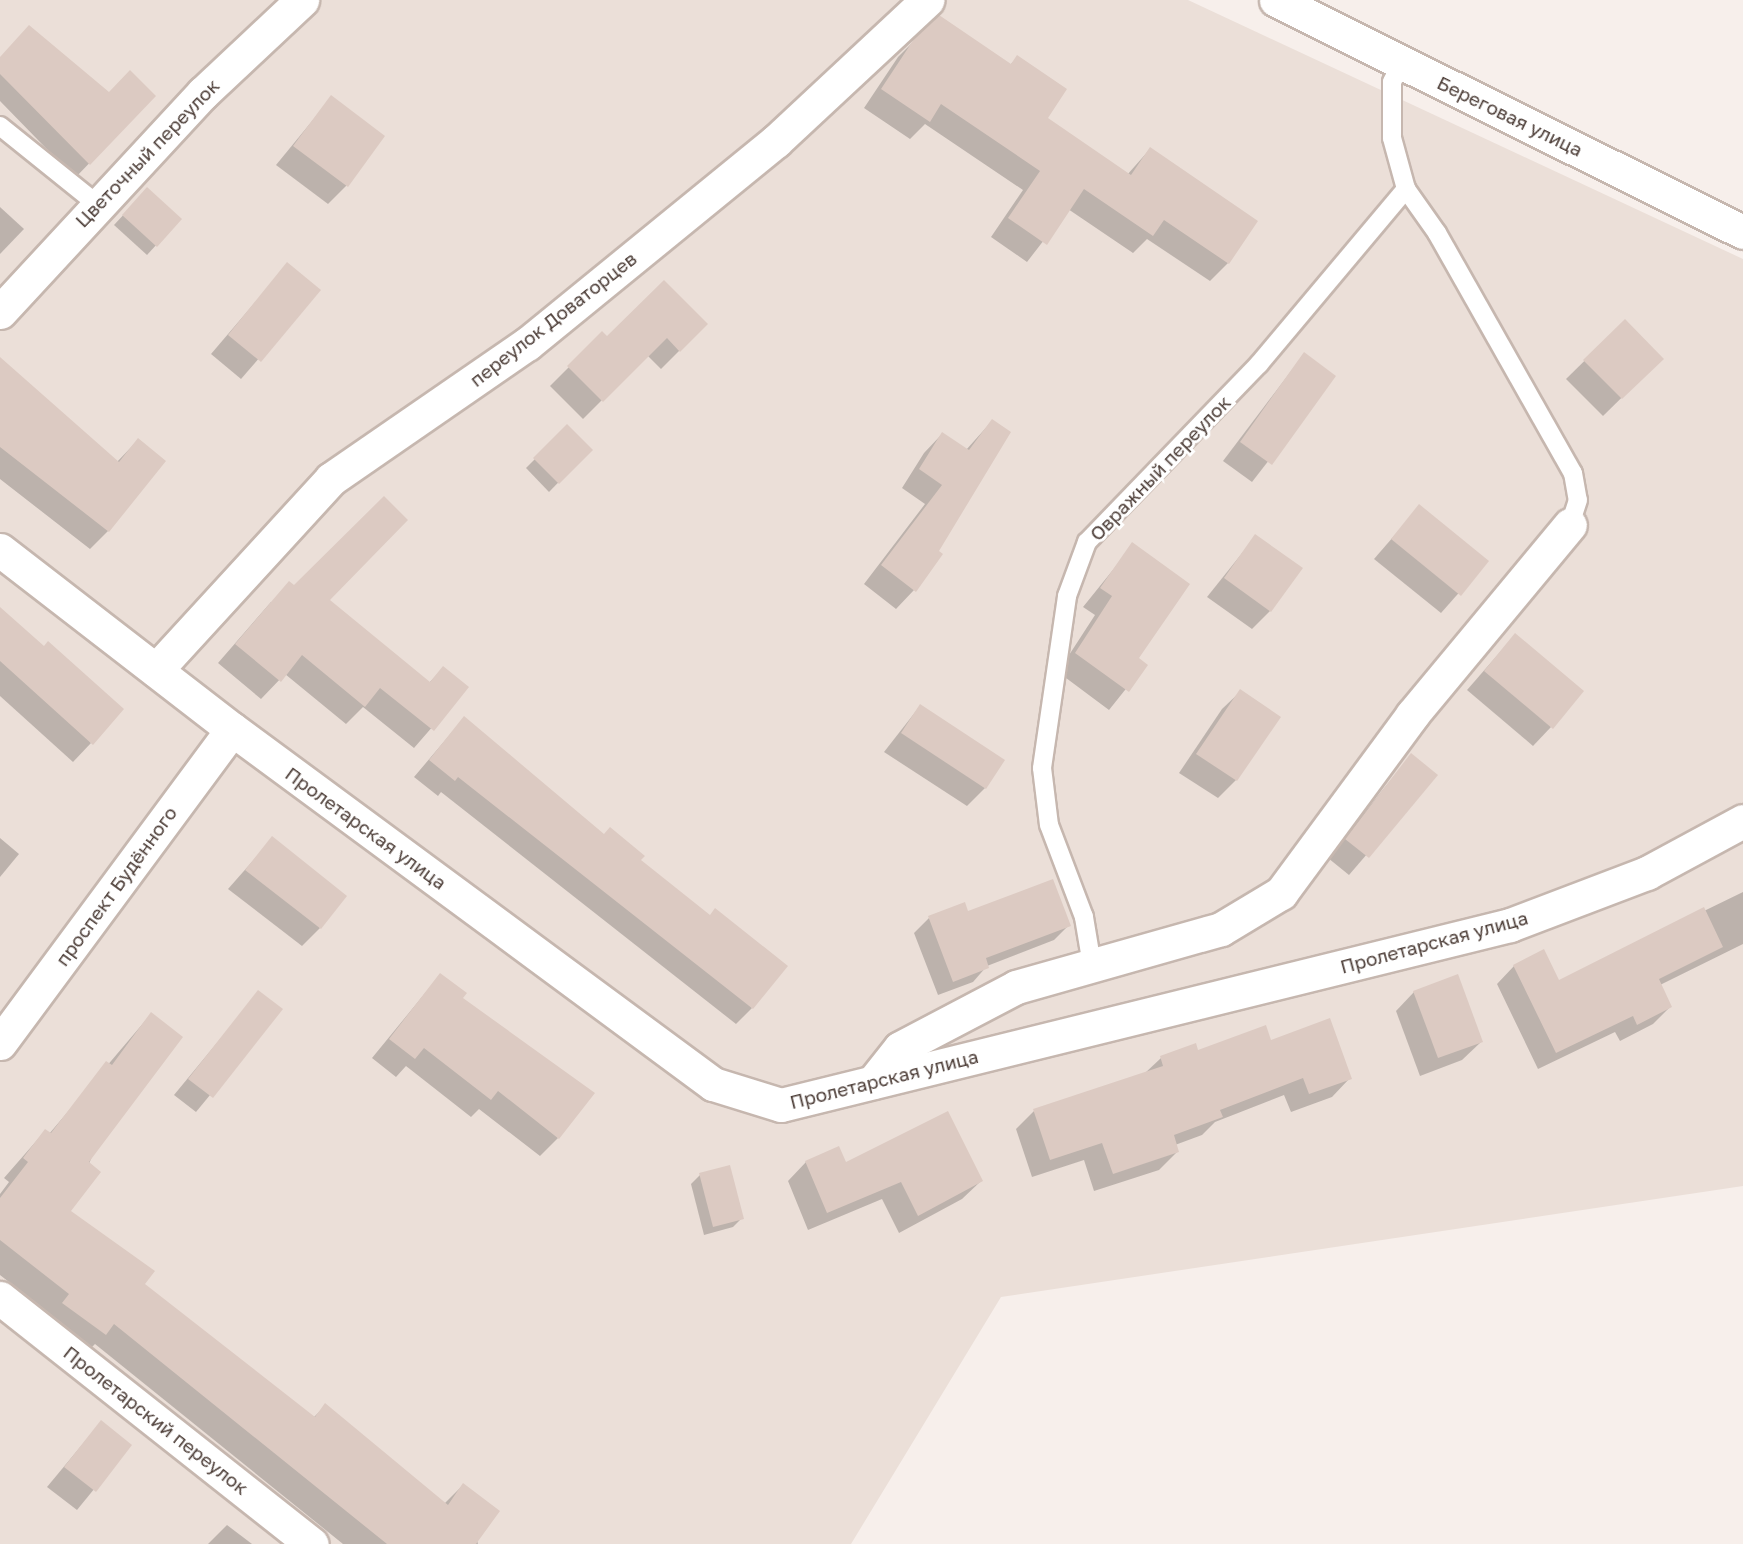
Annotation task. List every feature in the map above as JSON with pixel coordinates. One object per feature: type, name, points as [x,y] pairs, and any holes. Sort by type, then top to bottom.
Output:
[{"type":"street","name":"Цветочный переулок","points":[[0,312],[97,204],[204,93],[302,0]]},
{"type":"street","name":"переулок Доваторцев","points":[[156,670],[331,479],[527,344],[776,141],[927,0]]},
{"type":"street","name":"Береговая улица","points":[[1276,0],[1743,232]]},
{"type":"street","points":[[873,1082],[900,1048],[1016,987],[1221,929],[1281,893],[1412,715],[1570,525]]},
{"type":"street","name":"Пролетарская улица","points":[[0,550],[232,729],[713,1084],[781,1105],[1510,925],[1647,873],[1743,821]]},
{"type":"street","name":"проспект Будённого","points":[[0,1043],[232,729]]},
{"type":"street","name":"Пролетарский переулок","points":[[0,1298],[311,1544]]},
{"type":"lane","points":[[1402,62],[1392,82],[1392,138],[1406,189],[1437,233],[1573,473],[1578,500],[1570,525]]},
{"type":"lane","points":[[0,126],[97,204]]},
{"type":"lane","name":"Овражный переулок","points":[[1093,965],[1084,917],[1049,825],[1042,768],[1067,596],[1087,542],[1259,365],[1406,189]]},
{"type":"shaded area","points":[[0,0],[1188,0],[1743,259],[1743,1186],[1001,1297],[851,1544],[0,1544]]},
{"type":"building","points":[[939,15],[1011,64],[1017,55],[1067,89],[1048,118],[1131,175],[1150,147],[1258,221],[1229,264],[1164,220],[1153,236],[1084,189],[1047,245],[1008,218],[1040,171],[941,104],[930,122],[881,89],[916,36]]},
{"type":"building","points":[[29,25],[109,92],[130,70],[156,96],[90,165],[0,74],[0,57]]},
{"type":"building","points":[[331,95],[385,136],[348,187],[293,146]]},
{"type":"building","points":[[147,187],[182,219],[157,247],[122,215]]},
{"type":"building","points":[[287,262],[321,290],[261,362],[228,335]]},
{"type":"building","points":[[664,280],[708,324],[680,352],[667,338],[603,402],[567,366],[602,331],[607,336]]},
{"type":"building","points":[[1625,319],[1664,359],[1622,399],[1583,360]]},
{"type":"building","points":[[1304,352],[1336,376],[1272,465],[1240,442]]},
{"type":"building","points":[[0,357],[119,462],[138,438],[166,461],[109,532],[0,447]]},
{"type":"building","points":[[992,419],[1011,432],[939,551],[943,554],[916,592],[881,565],[942,485],[919,469],[942,432],[969,450]]},
{"type":"building","points":[[567,424],[593,450],[559,484],[533,458]]},
{"type":"building","points":[[384,496],[408,520],[330,600],[430,682],[443,666],[469,687],[434,731],[380,688],[365,707],[302,655],[281,682],[235,644],[289,581],[294,585]]},
{"type":"building","points":[[1419,504],[1489,561],[1461,596],[1391,539]]},
{"type":"building","points":[[1255,534],[1303,568],[1271,612],[1224,578]]},
{"type":"building","points":[[1132,542],[1190,584],[1139,658],[1148,665],[1129,692],[1075,653],[1112,596],[1100,588]]},
{"type":"building","points":[[0,607],[44,646],[48,641],[124,709],[93,745],[0,661]]},
{"type":"building","points":[[1515,633],[1584,691],[1553,729],[1484,671]]},
{"type":"building","points":[[1240,689],[1281,717],[1237,781],[1196,754]]},
{"type":"building","points":[[920,704],[1005,760],[986,789],[901,733]]},
{"type":"building","points":[[464,716],[604,834],[610,827],[645,856],[641,860],[710,915],[715,908],[788,966],[753,1009],[458,777],[455,781],[429,760]]},
{"type":"building","points":[[1411,753],[1438,775],[1369,858],[1345,839]]},
{"type":"building","points":[[272,836],[347,896],[321,929],[245,870]]},
{"type":"building","points":[[1053,879],[1071,926],[986,958],[989,968],[953,982],[928,916],[965,902],[968,911]]},
{"type":"building","points":[[1704,907],[1723,947],[1659,979],[1672,1007],[1637,1025],[1633,1016],[1556,1053],[1513,965],[1544,949],[1559,980]]},
{"type":"building","points":[[440,973],[467,993],[463,998],[595,1093],[559,1139],[498,1091],[491,1100],[424,1048],[415,1059],[389,1039]]},
{"type":"building","points":[[1458,974],[1483,1042],[1438,1058],[1413,991]]},
{"type":"building","points":[[258,990],[283,1009],[213,1098],[188,1079]]},
{"type":"building","points":[[151,1012],[183,1037],[89,1162],[101,1172],[71,1211],[155,1271],[145,1284],[315,1417],[325,1403],[448,1505],[463,1483],[500,1511],[476,1544],[387,1544],[114,1324],[106,1335],[62,1303],[69,1294],[0,1240],[0,1198],[28,1162],[23,1158],[45,1129],[51,1133],[106,1061],[112,1065]]},
{"type":"building","points":[[1330,1018],[1352,1079],[1309,1094],[1303,1078],[1220,1110],[1223,1117],[1174,1135],[1179,1152],[1113,1174],[1102,1143],[1050,1160],[1033,1109],[1163,1066],[1160,1056],[1196,1043],[1198,1050],[1266,1025],[1271,1040]]},
{"type":"building","points":[[948,1111],[983,1181],[918,1216],[901,1182],[827,1213],[805,1161],[839,1146],[846,1162]]},
{"type":"building","points":[[730,1165],[744,1219],[713,1227],[699,1173]]},
{"type":"building","points":[[101,1420],[132,1445],[96,1492],[64,1467]]}]
